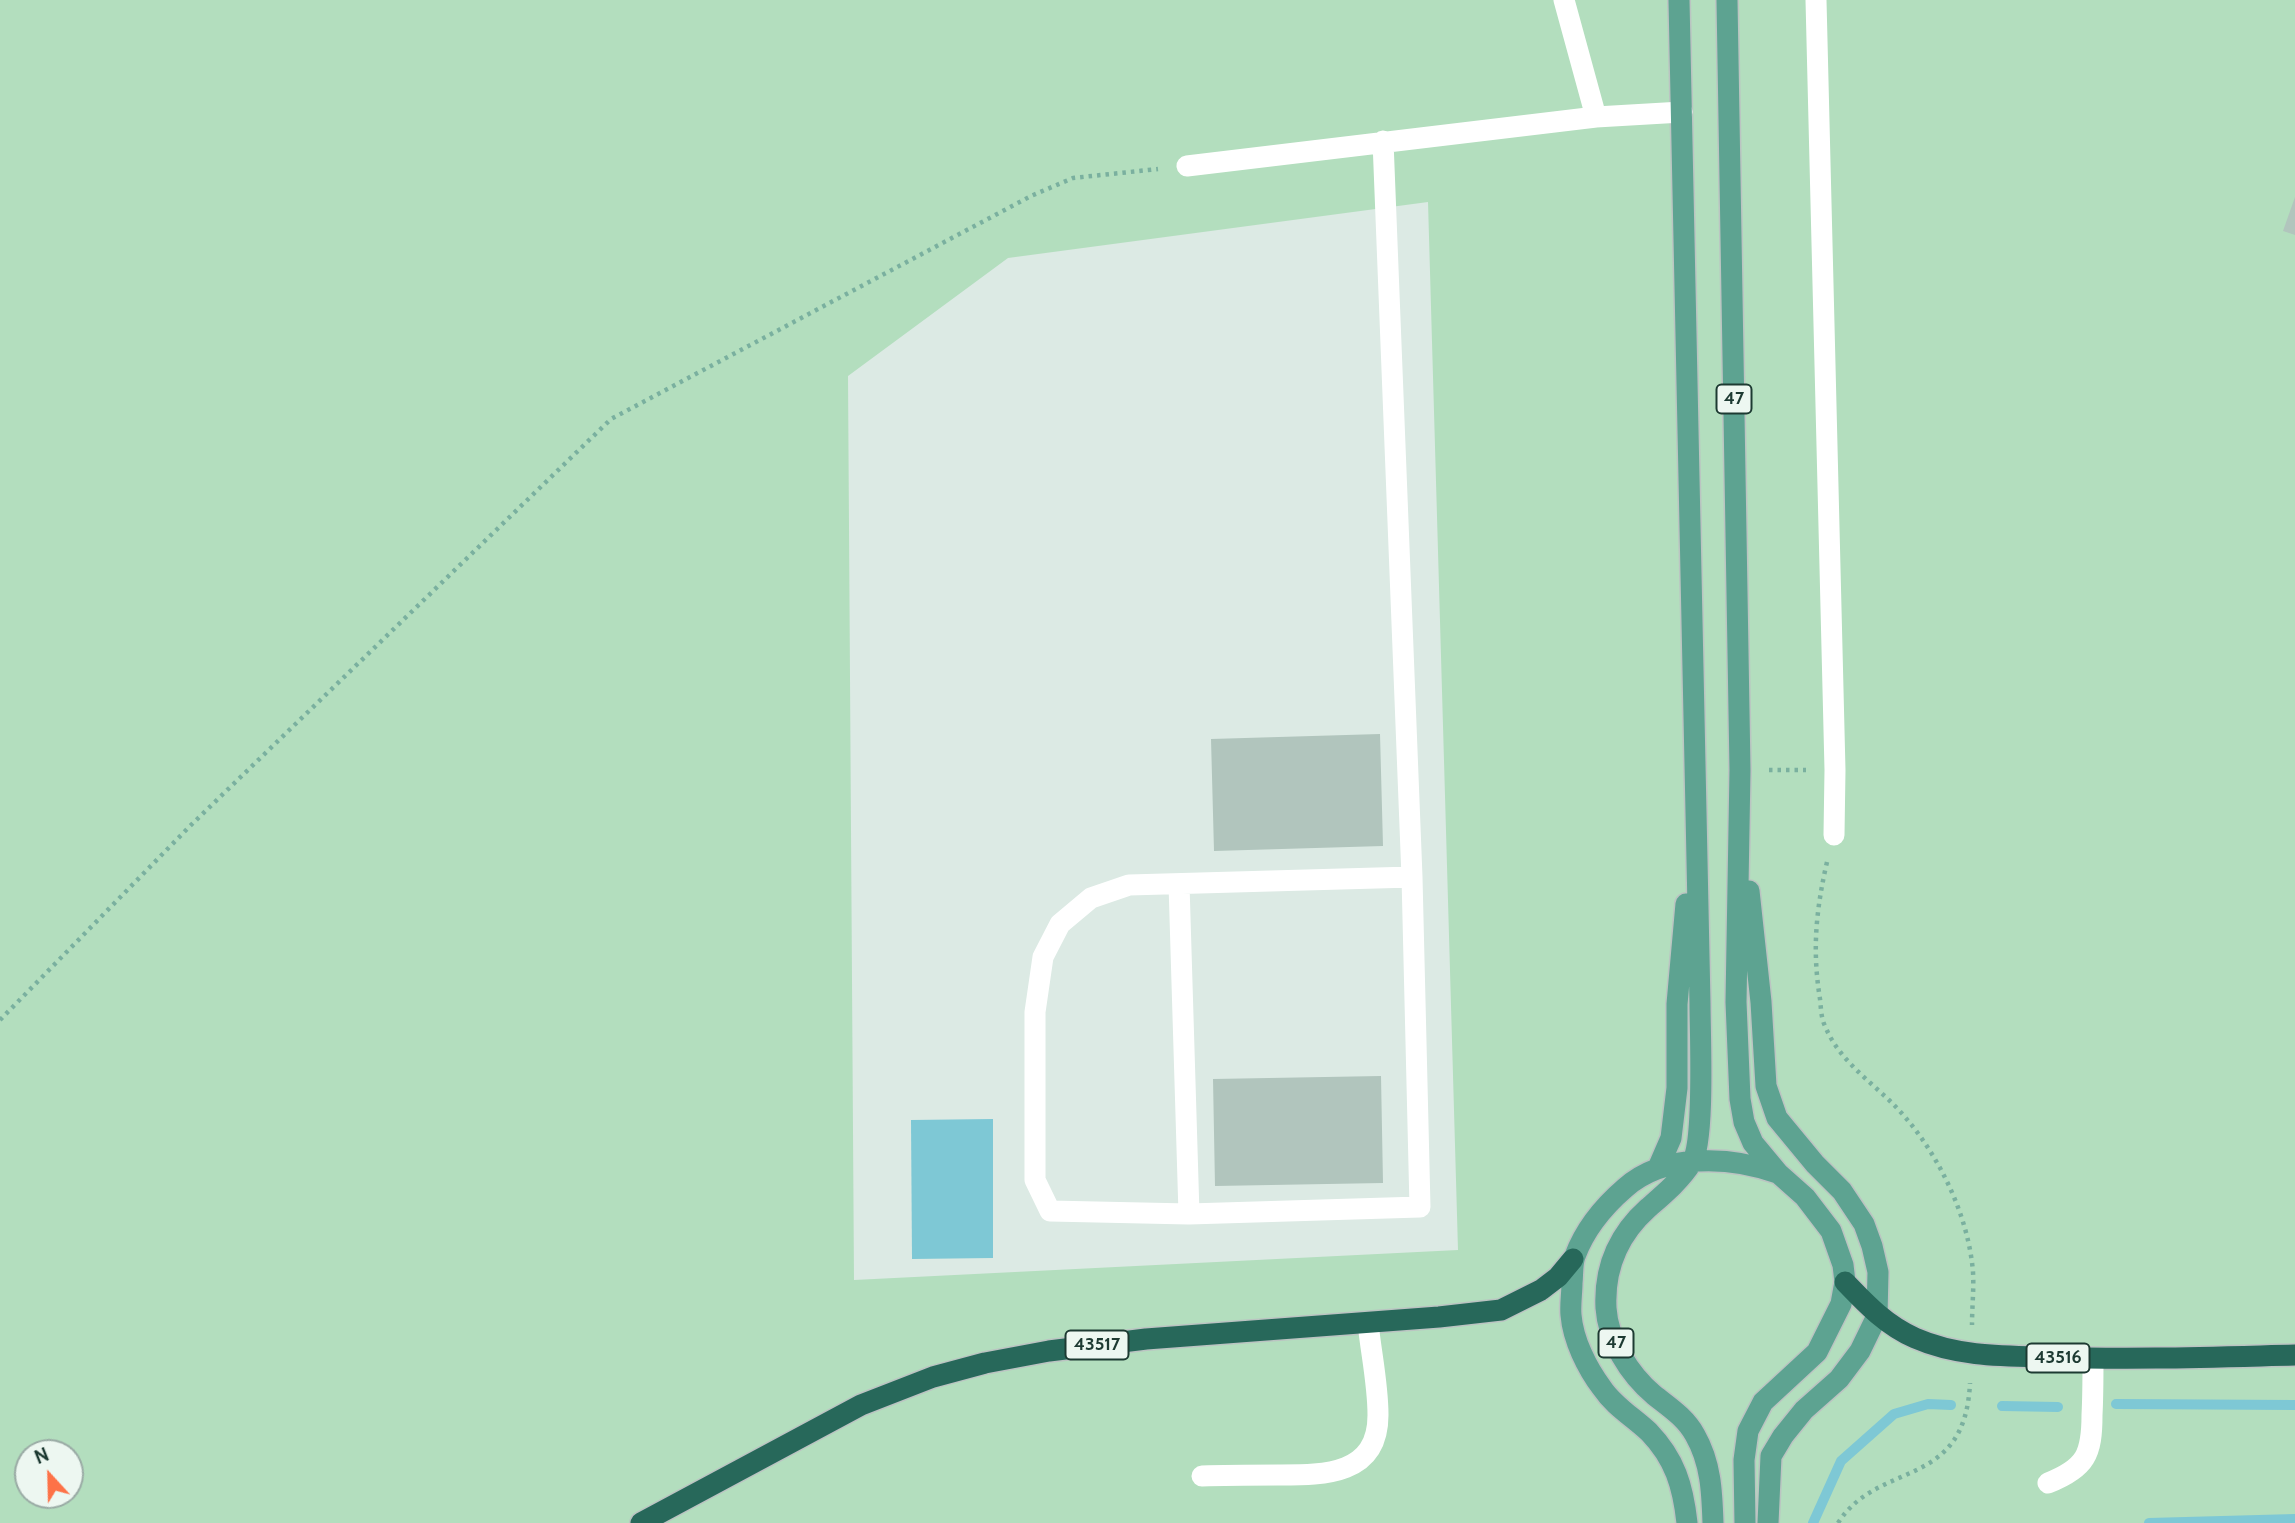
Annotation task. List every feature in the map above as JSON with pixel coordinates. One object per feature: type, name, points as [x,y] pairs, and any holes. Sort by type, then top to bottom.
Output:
[{"type":"highway","name":"43517","points":[[641,1523],[861,1405],[933,1377],[985,1363],[1049,1351],[1146,1339],[1368,1323],[1501,1310],[1541,1290],[1558,1277],[1573,1259]]},
{"type":"highway","name":"43516","points":[[1845,1282],[1877,1316],[1915,1338],[1971,1355],[2093,1359],[2295,1355]]},
{"type":"main road","name":"47","points":[[1679,0],[1700,1003],[1699,1137],[1693,1161],[1670,1189],[1631,1225],[1618,1245],[1608,1274],[1606,1310],[1611,1334],[1621,1356],[1635,1376],[1653,1394],[1673,1408],[1694,1433],[1712,1481],[1713,1523]]},
{"type":"main road","name":"47","points":[[1727,0],[1740,770],[1736,1002],[1740,1099],[1744,1122],[1753,1143],[1778,1173],[1805,1197],[1831,1231],[1843,1265],[1845,1282],[1836,1315],[1817,1352],[1763,1402],[1748,1431],[1744,1460],[1745,1523]]},
{"type":"main road","name":"47","points":[[1739,798],[1761,1002],[1766,1086],[1777,1118],[1791,1137],[1842,1191],[1864,1224],[1878,1272],[1877,1316],[1860,1351],[1839,1379],[1804,1410],[1771,1456],[1768,1523]]},
{"type":"main road","name":"47","points":[[1658,1168],[1671,1138],[1677,1088],[1677,1004],[1695,800]]},
{"type":"main road","name":"47","points":[[1687,1523],[1677,1470],[1650,1433],[1615,1404],[1602,1389],[1585,1358],[1571,1314],[1573,1259],[1604,1206],[1632,1182],[1658,1168],[1693,1161],[1755,1165],[1778,1173]]},
{"type":"street","points":[[1564,0],[1596,117]]},
{"type":"street","points":[[1816,0],[1835,770],[1834,835]]},
{"type":"street","points":[[1187,166],[1596,117],[1682,112]]},
{"type":"street","points":[[1383,141],[1412,877],[1420,1207],[1189,1214],[1050,1211],[1035,1180],[1035,1012],[1043,957],[1060,924],[1091,898],[1129,885],[1412,877]]},
{"type":"street","points":[[1179,884],[1189,1214]]},
{"type":"street","points":[[1202,1476],[1319,1475],[1345,1469],[1357,1462],[1372,1443],[1378,1415],[1368,1323]]},
{"type":"street","points":[[2048,1483],[2078,1468],[2087,1455],[2092,1441],[2093,1359]]},
{"type":"path","points":[[0,1020],[190,827],[611,419],[1031,196],[1073,178],[1187,166]]},
{"type":"path","points":[[1740,770],[1835,770]]},
{"type":"path","points":[[1834,835],[1818,902],[1815,936],[1818,987],[1824,1024],[1839,1053],[1893,1104],[1923,1142],[1945,1179],[1962,1220],[1973,1273],[1971,1355],[1965,1417],[1953,1442],[1937,1458],[1913,1473],[1866,1494],[1838,1523]]},
{"type":"green space","points":[[0,0],[2295,0],[2295,1523],[0,1523]],"holes":[[[1428,202],[1458,1250],[854,1280],[848,376],[1008,258]]]},
{"type":"water","points":[[993,1119],[993,1258],[912,1259],[911,1120]]},
{"type":"building","points":[[2295,197],[2295,235],[2283,231]]},
{"type":"building","points":[[1380,734],[1383,846],[1214,851],[1211,739]]},
{"type":"building","points":[[1381,1076],[1383,1183],[1215,1186],[1213,1079]]},
{"type":"waterway","points":[[1813,1523],[1841,1461],[1894,1414],[1928,1404],[1951,1405]]},
{"type":"waterway","points":[[2116,1404],[2295,1405]]},
{"type":"waterway","points":[[2002,1406],[2058,1407]]},
{"type":"waterway","points":[[2149,1523],[2295,1519]]}]
